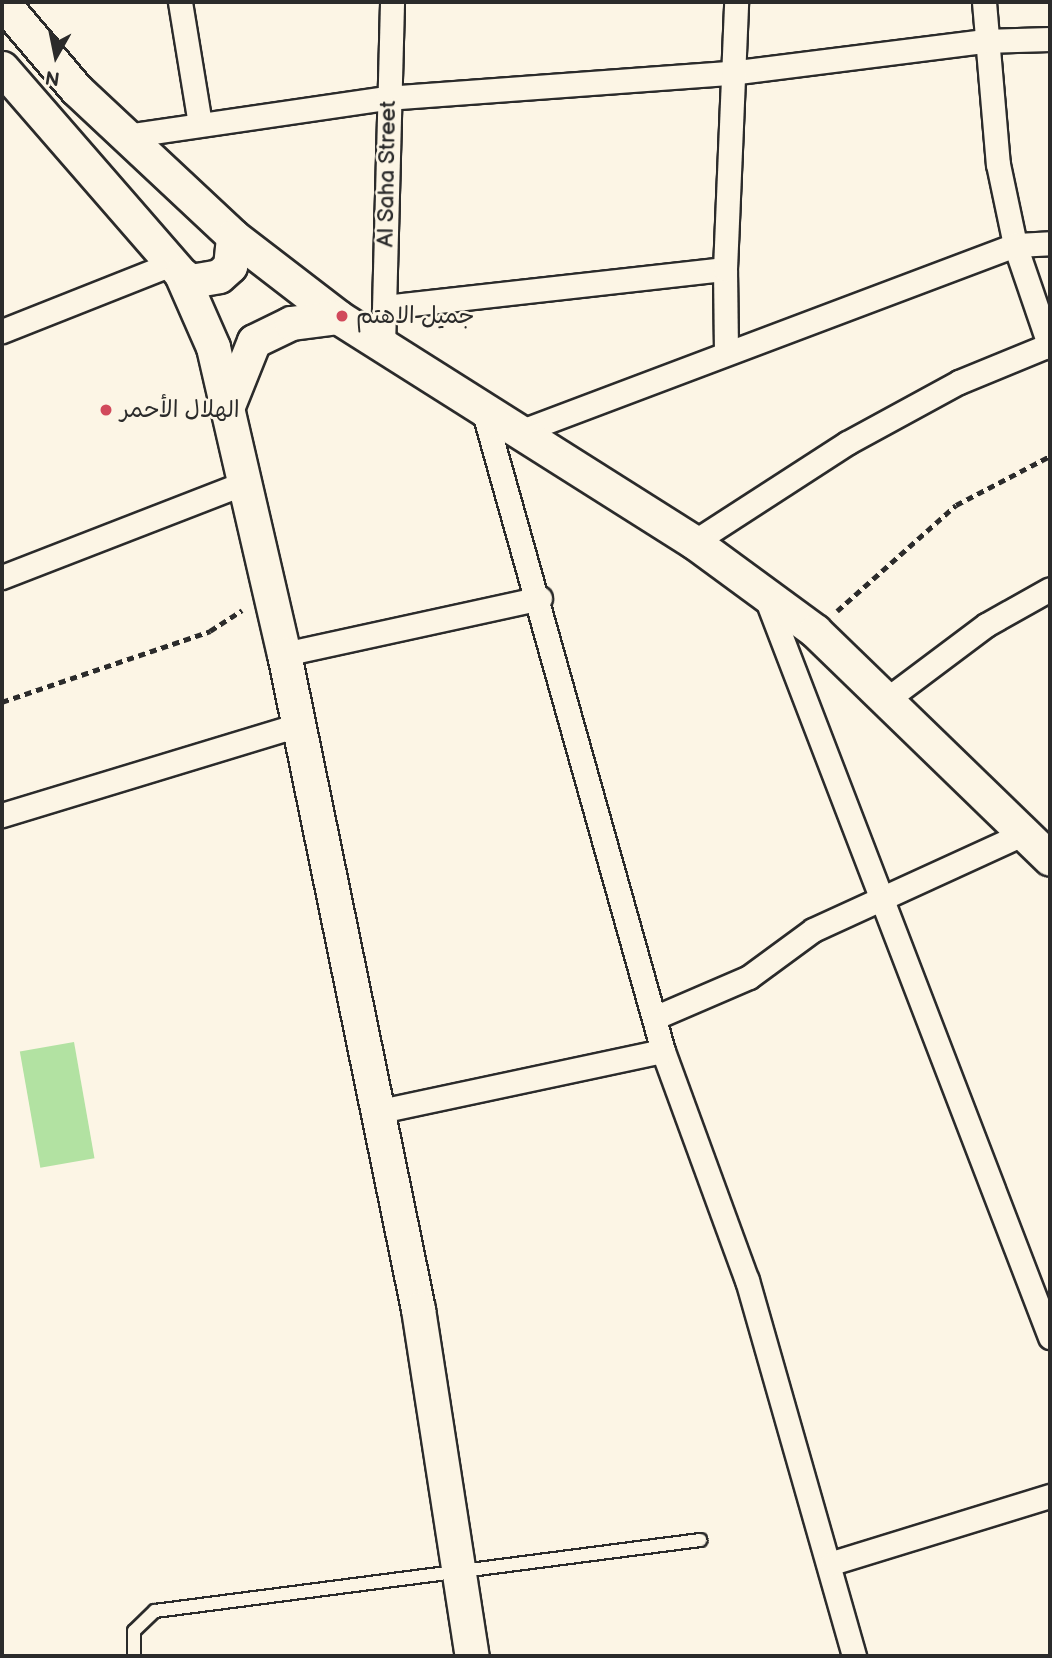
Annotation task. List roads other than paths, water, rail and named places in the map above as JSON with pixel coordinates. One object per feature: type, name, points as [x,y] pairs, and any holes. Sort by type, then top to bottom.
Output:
[{"type":"street","points":[[2,2],[59,71],[233,236],[338,317],[694,542],[815,631],[890,697],[1027,832],[1050,859]]},
{"type":"street","points":[[180,2],[200,124]]},
{"type":"street","name":"Al Saha Street","points":[[383,347],[387,99],[392,2]]},
{"type":"street","points":[[726,352],[725,269],[730,73],[736,2]]},
{"type":"street","points":[[694,542],[904,411],[1050,346],[1015,245],[983,40],[984,2]]},
{"type":"street","points":[[126,136],[387,99],[730,73],[983,40],[1050,39]]},
{"type":"street","points":[[8,87],[176,269],[191,281],[219,276],[230,266],[233,236]]},
{"type":"street","points":[[522,431],[1015,245],[1050,243]]},
{"type":"street","points":[[2,331],[176,269]]},
{"type":"street","points":[[176,269],[212,347],[285,654],[380,1111],[463,1576],[472,1656]]},
{"type":"street","points":[[385,307],[725,269]]},
{"type":"street","points":[[227,408],[254,341],[291,323],[338,317]]},
{"type":"street","points":[[483,408],[541,598],[663,1051],[727,1217],[832,1563],[854,1656]]},
{"type":"street","points":[[2,577],[244,482]]},
{"type":"street","points":[[890,697],[986,625],[1050,589]]},
{"type":"street","points":[[765,595],[877,899],[1050,1337]]},
{"type":"street","points":[[285,654],[541,598]]},
{"type":"street","points":[[2,815],[299,725]]},
{"type":"street","points":[[654,1018],[749,977],[805,935],[877,899],[1027,832]]},
{"type":"street","points":[[380,1111],[663,1051]]},
{"type":"street","points":[[832,1563],[1050,1496]]},
{"type":"lane","points":[[134,1656],[134,1631],[155,1611],[463,1576],[700,1541]]},
{"type":"place","name":"جميل الاهتم","points":[[342,316]]},
{"type":"place","name":"الهلال الأحمر","points":[[106,410]]}]
